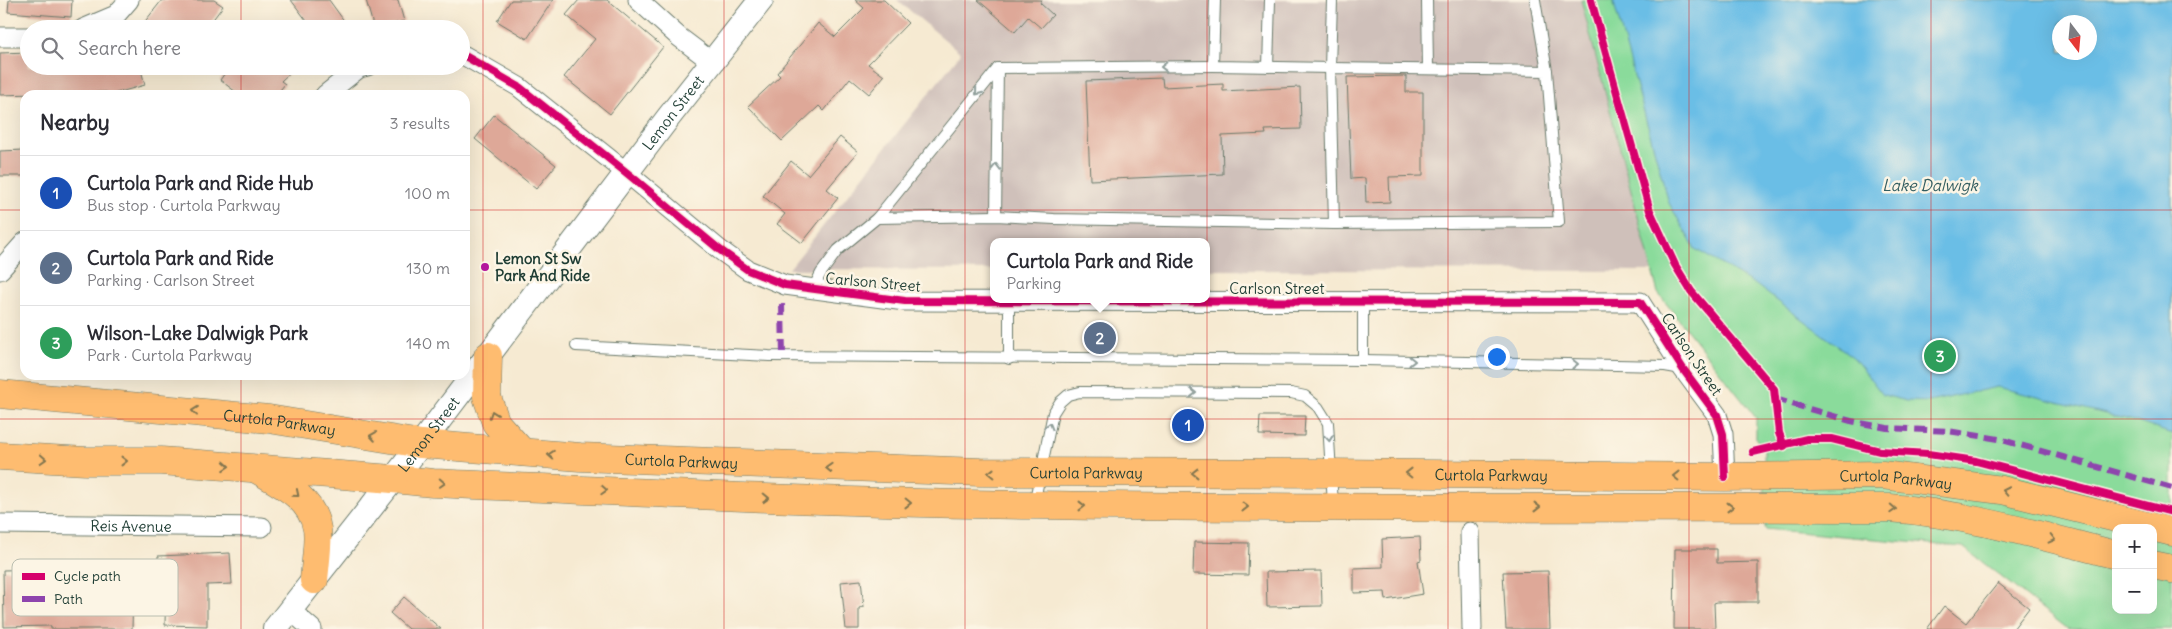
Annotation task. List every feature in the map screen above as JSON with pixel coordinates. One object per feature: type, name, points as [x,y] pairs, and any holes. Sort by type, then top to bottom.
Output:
[{"type":"main road","points":[[488,356],[488,397],[496,423],[522,452]]},
{"type":"main road","points":[[0,382],[40,396]]},
{"type":"main road","name":"Curtola Parkway","points":[[0,394],[40,396],[269,419],[421,444],[522,452],[792,466],[1040,473],[1331,473],[1725,477],[1856,474],[1918,479],[2002,490],[2172,532]]},
{"type":"main road","name":"Curtola Parkway","points":[[0,456],[86,461],[161,462],[433,483],[754,498],[1034,505],[1302,508],[1333,506],[1890,508],[1916,510],[1984,521],[2112,554]]},
{"type":"main road","points":[[255,468],[286,486],[306,503],[317,529],[314,580]]},
{"type":"main road","points":[[1664,508],[1713,489],[1725,477]]},
{"type":"main road","points":[[2157,565],[2172,569]]},
{"type":"street","points":[[104,20],[116,15],[129,0]]},
{"type":"street","points":[[638,0],[712,62]]},
{"type":"street","name":"Lemon Street","points":[[470,380],[626,173],[761,0]]},
{"type":"street","points":[[0,37],[20,37]]},
{"type":"street","name":"Carlson Street","points":[[470,59],[519,87],[720,250],[748,270],[785,285],[812,290],[905,300],[990,301]]},
{"type":"street","points":[[331,90],[350,75]]},
{"type":"street","points":[[0,270],[20,248]]},
{"type":"street","name":"Carlson Street","points":[[1210,302],[1640,302],[1683,370],[1716,415],[1723,434],[1725,477]]},
{"type":"street","name":"Lemon Street","points":[[275,629],[470,380]]},
{"type":"street","name":"Reis Avenue","points":[[0,524],[262,527]]},
{"type":"street","points":[[1470,532],[1472,629]]},
{"type":"street","points":[[290,610],[312,629]]},
{"type":"lane","points":[[1213,66],[1215,0]]},
{"type":"lane","points":[[1268,67],[1270,0]]},
{"type":"lane","points":[[1332,0],[1330,68],[1334,224]]},
{"type":"lane","points":[[1427,0],[1428,70]]},
{"type":"lane","points":[[877,218],[996,216],[1054,219],[1334,224],[1559,222],[1547,71],[1536,0]]},
{"type":"lane","points":[[998,68],[1213,66],[1547,71]]},
{"type":"lane","points":[[996,216],[998,68]]},
{"type":"lane","points":[[812,290],[821,273],[838,250],[877,218],[998,68]]},
{"type":"lane","points":[[1363,302],[1363,360]]},
{"type":"lane","points":[[1008,359],[1009,303]]},
{"type":"lane","points":[[576,346],[769,356],[1363,360],[1665,366],[1683,370]]},
{"type":"lane","points":[[1034,505],[1053,413],[1060,402],[1068,395],[1080,392],[1277,393],[1305,396],[1318,407],[1328,423],[1333,506]]},
{"type":"shaded area","points":[[897,0],[1581,0],[1653,271],[1210,270],[1210,238],[990,238],[990,270],[789,269],[961,53]]},
{"type":"green space","name":"Lake Dalwigk","points":[[1581,0],[2172,0],[2172,629],[2068,629],[1963,547],[1765,529],[1764,448],[1756,439],[1756,418],[1658,293]]},
{"type":"water","name":"Lake Dalwigk","points":[[1613,0],[2172,0],[2172,434],[2134,421],[1997,387],[1929,402],[1907,401],[1883,395],[1854,358],[1756,285],[1695,249],[1669,203]]},
{"type":"building","points":[[9,0],[72,0],[71,17],[8,12]]},
{"type":"building","points":[[162,0],[214,0],[223,6],[213,20],[146,20]]},
{"type":"building","points":[[291,0],[329,0],[343,20],[306,20]]},
{"type":"building","points":[[366,0],[398,0],[404,20],[372,20]]},
{"type":"building","points":[[511,0],[553,0],[527,39],[497,21]]},
{"type":"building","points":[[579,0],[607,0],[663,47],[610,114],[564,77],[595,39],[566,15]]},
{"type":"building","points":[[855,0],[884,0],[908,23],[868,64],[884,76],[869,94],[850,78],[824,111],[819,106],[782,141],[748,106],[780,76],[777,73],[818,23],[835,37],[864,8]]},
{"type":"building","points":[[978,0],[1042,0],[1040,3],[1053,15],[1041,28],[1028,17],[1015,32]]},
{"type":"building","points":[[20,52],[20,75],[142,75],[145,85],[127,90],[20,90],[20,94],[0,95],[0,53]]},
{"type":"building","points":[[224,75],[287,75],[281,81],[285,84],[280,90],[233,90],[220,80]]},
{"type":"building","points":[[1406,76],[1406,92],[1423,92],[1423,176],[1389,177],[1390,202],[1366,203],[1365,178],[1351,179],[1347,77]]},
{"type":"building","points":[[1162,78],[1163,87],[1223,84],[1223,91],[1300,87],[1301,129],[1265,130],[1266,134],[1222,136],[1223,174],[1090,180],[1086,81]]},
{"type":"building","points":[[494,115],[556,165],[536,189],[475,139]]},
{"type":"building","points":[[840,137],[858,152],[827,189],[838,198],[802,243],[777,224],[785,214],[763,196],[791,161],[808,175]]},
{"type":"building","points":[[20,150],[20,176],[0,176],[0,151]]},
{"type":"building","points":[[1260,416],[1305,416],[1304,436],[1259,435]]},
{"type":"building","points":[[1420,537],[1421,560],[1418,561],[1423,594],[1386,600],[1385,592],[1354,593],[1354,568],[1383,567],[1382,539]]},
{"type":"building","points":[[1194,542],[1249,543],[1248,575],[1193,574]]},
{"type":"building","points":[[1675,549],[1717,549],[1717,563],[1758,562],[1758,602],[1714,603],[1715,629],[1674,629]]},
{"type":"building","points":[[230,553],[232,584],[207,585],[207,626],[165,625],[165,616],[178,616],[178,559],[158,559],[158,556]]},
{"type":"building","points":[[3,570],[12,570],[12,616],[132,616],[132,629],[51,629],[51,626],[4,627]]},
{"type":"building","points":[[1321,571],[1322,606],[1267,607],[1266,572]]},
{"type":"building","points":[[1548,571],[1550,629],[1506,629],[1503,572]]},
{"type":"building","points":[[861,580],[864,607],[859,608],[859,629],[846,629],[841,582]]},
{"type":"building","points":[[1998,583],[2029,608],[2013,629],[1927,629],[1944,606],[1966,623]]},
{"type":"building","points":[[404,597],[441,629],[408,629],[390,613]]},
{"type":"marked path","points":[[782,304],[783,357]]},
{"type":"marked path","points":[[1775,399],[1851,421],[1887,428],[1948,431],[1999,439],[2172,488]]},
{"type":"cycle path","points":[[1591,0],[1650,211],[1675,265],[1691,291],[1774,389],[1779,433],[1784,446]]},
{"type":"cycle path","points":[[470,59],[519,87],[720,250],[748,270],[785,285],[905,301],[990,301]]},
{"type":"cycle path","points":[[1210,301],[1640,302],[1683,369],[1717,415],[1723,434],[1725,477]]},
{"type":"cycle path","points":[[1753,452],[1807,439],[1832,439],[1880,451],[1928,454],[1976,461],[2172,512]]},
{"type":"place","name":"Lemon St Sw Park And Ride","points":[[485,267]]},
{"type":"place","name":"Curtola Park and Ride","points":[[1100,338]]},
{"type":"place","name":"Wilson-Lake Dalwigk Park","points":[[1940,356]]},
{"type":"place","name":"Curtola Park and Ride Hub","points":[[1188,425]]}]
